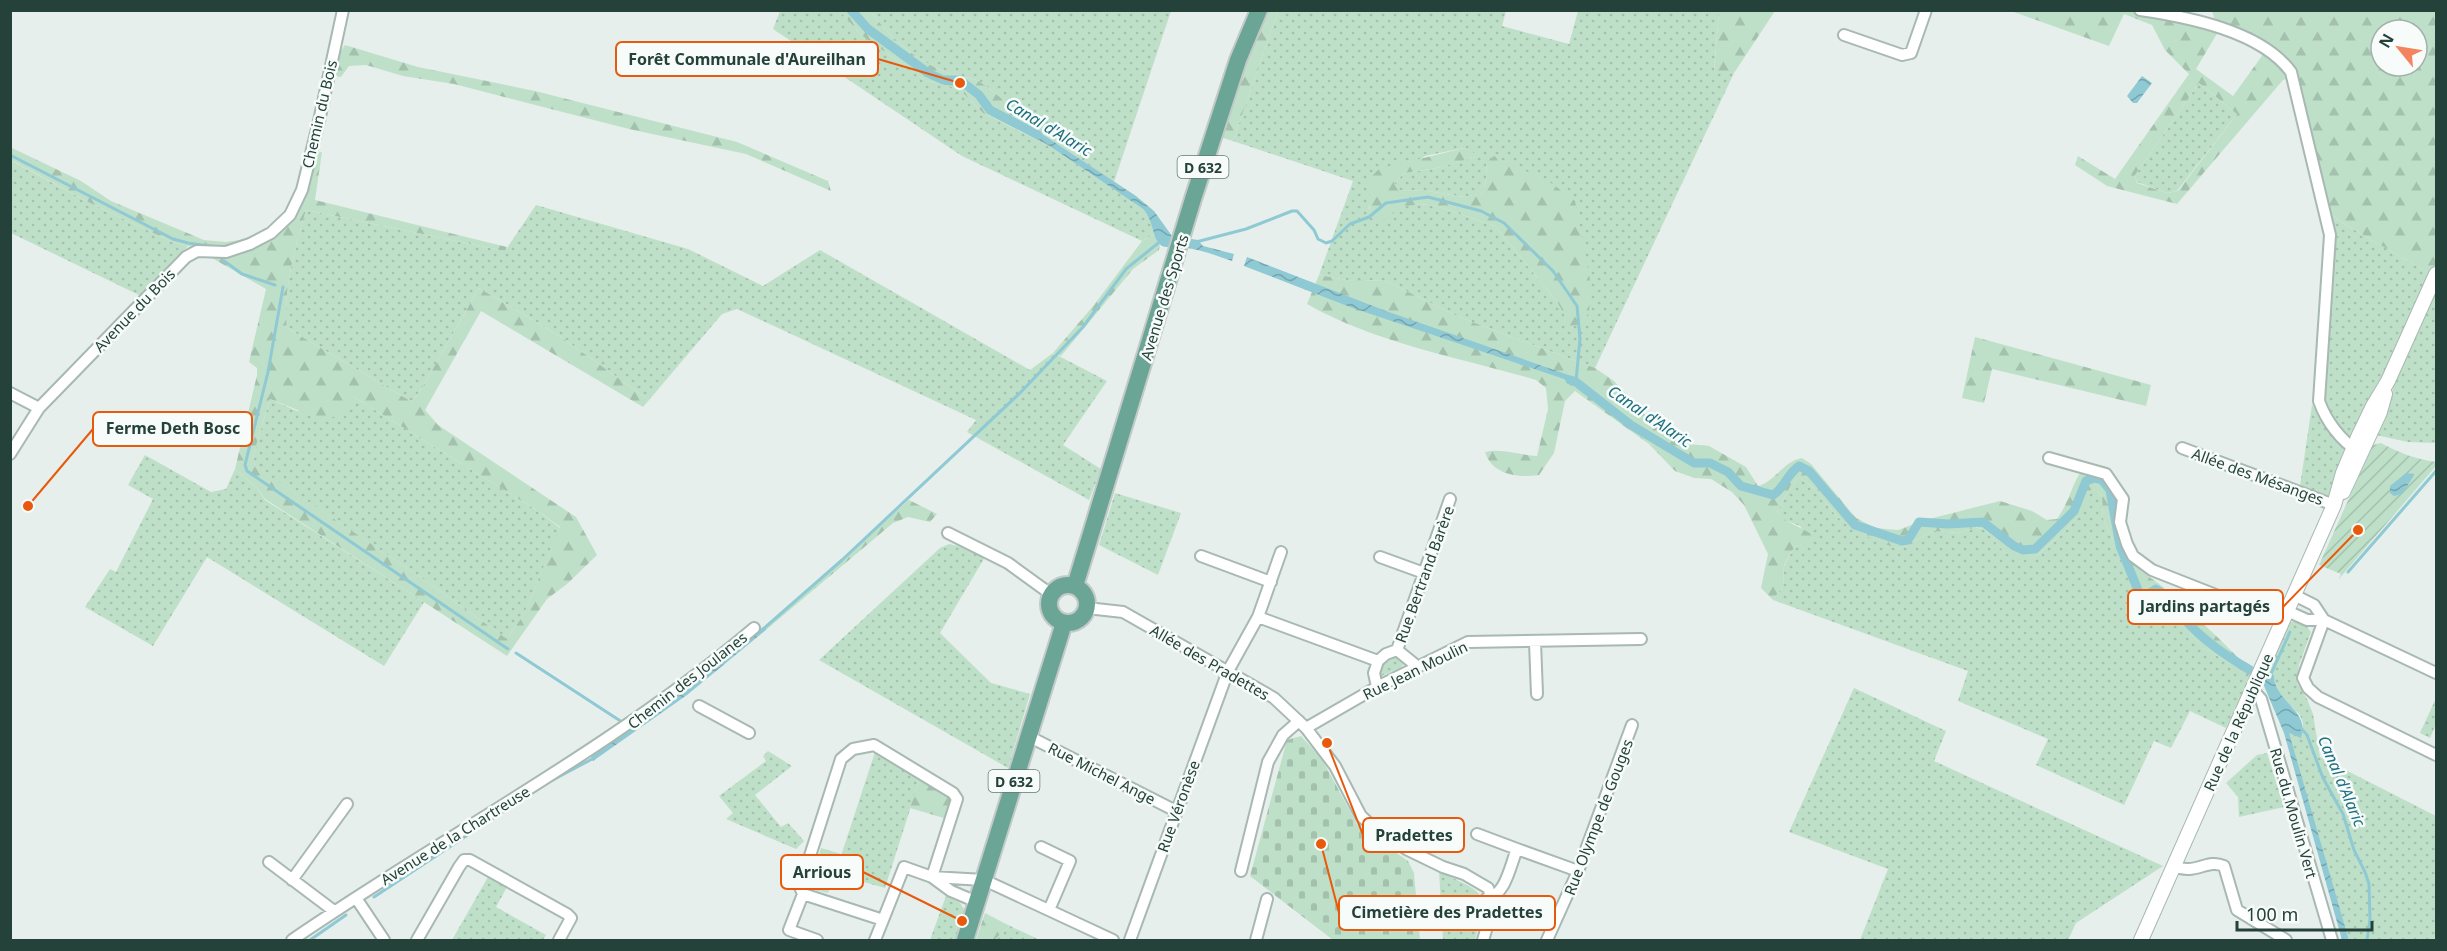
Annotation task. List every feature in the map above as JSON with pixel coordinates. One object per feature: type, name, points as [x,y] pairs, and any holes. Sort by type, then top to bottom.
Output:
[{"type":"main road","name":"Avenue des Sports","points":[[1075,586],[1238,60],[1259,10]]},
{"type":"main road","points":[[1075,586],[1086,597],[1087,608],[1081,619],[1064,623],[1054,617],[1050,601],[1059,588],[1075,586]]},
{"type":"main road","name":"D 632","points":[[965,940],[1064,623]]},
{"type":"street","name":"Chemin du Bois","points":[[290,215],[302,190],[320,121],[343,10]]},
{"type":"street","points":[[1844,35],[1902,55],[1911,53],[1926,10]]},
{"type":"street","points":[[2140,10],[2176,15],[2214,25],[2264,50],[2291,72],[2330,235],[2319,401],[2324,414],[2343,439],[2358,451]]},
{"type":"street","name":"Avenue du Bois","points":[[10,454],[39,408],[186,256],[197,251],[226,252],[250,244],[271,233],[290,215]]},
{"type":"street","name":"Rue de la République","points":[[2141,940],[2334,505],[2343,473],[2358,451],[2373,406],[2388,381],[2436,274]]},
{"type":"street","points":[[10,393],[39,408]]},
{"type":"street","name":"Allée des Mésanges","points":[[2182,448],[2334,505]]},
{"type":"street","points":[[2049,458],[2106,474],[2123,499],[2120,522],[2127,544],[2133,556],[2151,570],[2284,616],[2324,620],[2436,673]]},
{"type":"street","name":"Rue Bertrand Barère","points":[[1397,650],[1450,499]]},
{"type":"street","points":[[948,533],[1008,563],[1052,595]]},
{"type":"street","name":"Rue Véronèse","points":[[1130,940],[1228,671],[1258,617],[1281,552]]},
{"type":"street","points":[[1201,556],[1271,582]]},
{"type":"street","points":[[1380,558],[1424,573]]},
{"type":"street","points":[[2294,595],[2314,605],[2324,620]]},
{"type":"street","name":"Allée des Pradettes","points":[[1087,608],[1123,612],[1274,698],[1302,724],[1335,766],[1361,816],[1383,835],[1443,867],[1490,898]]},
{"type":"street","points":[[1258,617],[1378,661],[1374,673],[1377,687]]},
{"type":"street","points":[[2324,620],[2303,678],[2308,688],[2318,697],[2436,755]]},
{"type":"street","name":"Chemin des Joulanes","points":[[619,731],[679,689],[754,628]]},
{"type":"street","name":"Rue Jean Moulin","points":[[1241,871],[1268,762],[1283,735],[1468,642],[1641,639]]},
{"type":"street","points":[[1535,642],[1537,694]]},
{"type":"street","name":"Rue Bertrand Barère","points":[[1378,661],[1386,654],[1397,650]]},
{"type":"street","name":"Rue Bertrand Barère","points":[[1397,650],[1418,667]]},
{"type":"street","name":"Rue du Moulin Vert","points":[[2254,686],[2261,699],[2332,940]]},
{"type":"street","points":[[699,706],[749,733]]},
{"type":"street","name":"Rue Olympe de Gouges","points":[[1547,940],[1578,871],[1632,725]]},
{"type":"street","name":"Avenue de la Chartreuse","points":[[292,940],[334,911],[619,731]]},
{"type":"street","name":"Rue Michel Ange","points":[[1028,736],[1176,811]]},
{"type":"street","points":[[817,940],[789,930],[803,894],[800,887],[835,778],[842,759],[853,749],[874,745],[953,793],[957,799],[932,877]]},
{"type":"street","points":[[292,880],[347,804]]},
{"type":"street","points":[[1477,834],[1578,871]]},
{"type":"street","points":[[1041,847],[1070,861],[1049,910]]},
{"type":"street","points":[[1481,940],[1490,898],[1500,891],[1517,849]]},
{"type":"street","points":[[417,940],[459,867],[464,860],[470,860],[567,914],[571,918],[560,940]]},
{"type":"street","points":[[269,862],[334,911]]},
{"type":"street","points":[[2174,866],[2183,870],[2216,863],[2224,866],[2237,910],[2286,940]]},
{"type":"street","points":[[875,940],[904,867],[932,877],[984,880],[1113,940]]},
{"type":"street","points":[[932,877],[951,891],[977,903]]},
{"type":"street","points":[[803,894],[883,920]]},
{"type":"street","points":[[356,898],[384,940]]},
{"type":"street","points":[[1256,940],[1267,899]]},
{"type":"green space","points":[[780,11],[840,11],[861,35],[926,81],[961,91],[983,113],[1048,145],[1143,209],[1151,218],[1155,233],[1142,241],[962,156],[773,29]]},
{"type":"green space","points":[[840,11],[870,11],[895,39],[915,56],[937,68],[981,83],[1009,104],[1081,149],[1080,159],[1030,126],[1027,134],[983,113],[961,91],[926,81],[861,35]]},
{"type":"green space","points":[[870,11],[1171,11],[1114,182],[1080,159],[1080,149],[1009,104],[981,83],[937,68],[915,56],[886,30]]},
{"type":"green space","points":[[1266,11],[1278,11],[1233,141],[1220,137]]},
{"type":"green space","points":[[1278,11],[1506,11],[1502,26],[1569,44],[1578,11],[1719,11],[1714,70],[1734,73],[1595,368],[1459,317],[1386,281],[1347,280],[1319,275],[1353,181],[1233,141]],"holes":[[[1464,148],[1479,156],[1437,168],[1404,173],[1394,184],[1398,190],[1428,191],[1464,197],[1483,193],[1487,175],[1486,163],[1570,326],[1558,303],[1495,226],[1436,206],[1420,204],[1369,209],[1372,194],[1425,156]]]},
{"type":"green space","points":[[1719,11],[1775,11],[1734,73],[1714,71]]},
{"type":"green space","points":[[2011,11],[2170,11],[2215,21],[2212,11],[2436,11],[2436,264],[2430,274],[2341,222],[2328,211],[2298,76],[2283,80],[2177,204],[2107,186],[2075,165],[2078,156],[2115,179],[2189,74],[2165,50],[2152,25],[2124,14],[2109,46]],"holes":[[[2219,30],[2264,53],[2233,96],[2196,69]],[[2199,83],[2237,114],[2178,191],[2167,193],[2137,183],[2135,175]]]},
{"type":"green space","points":[[345,45],[418,67],[535,91],[737,142],[828,181],[831,191],[746,154],[629,129],[454,84],[403,76],[366,65],[349,66],[341,77],[335,76],[340,52]]},
{"type":"green space","points":[[2199,83],[2237,114],[2177,191],[2167,193],[2137,182],[2135,175]]},
{"type":"green space","points":[[10,147],[81,181],[111,201],[204,240],[226,242],[240,240],[265,231],[292,201],[304,198],[316,153],[322,152],[315,200],[507,247],[505,251],[306,210],[288,284],[287,328],[412,402],[479,288],[561,337],[649,400],[643,407],[481,311],[425,410],[438,425],[576,517],[597,555],[567,584],[547,599],[507,656],[265,499],[257,488],[235,469],[257,375],[257,368],[249,362],[266,289],[212,258],[209,249],[170,241],[90,203],[11,160]],"holes":[[[354,397],[560,527],[524,614],[507,639],[255,464],[253,456],[270,399],[325,421],[347,410]]]},
{"type":"green space","points":[[1464,148],[1480,156],[1437,168],[1404,173],[1394,184],[1398,190],[1428,191],[1463,197],[1483,193],[1487,175],[1486,163],[1494,156],[1551,183],[1575,201],[1591,285],[1589,312],[1582,324],[1570,326],[1558,303],[1495,226],[1436,206],[1420,204],[1402,207],[1382,221],[1371,217],[1370,191],[1367,181],[1379,169]]},
{"type":"green space","points":[[10,160],[90,203],[170,241],[188,246],[141,296],[11,233]]},
{"type":"green space","points":[[536,205],[688,249],[763,286],[820,250],[1030,370],[1053,353],[1107,381],[1063,445],[1101,469],[1089,500],[967,432],[976,420],[737,309],[722,314],[649,400],[561,337],[479,288],[412,402],[287,328],[288,284],[306,210],[505,251]]},
{"type":"green space","points":[[2328,211],[2341,222],[2430,274],[2354,441],[2334,422],[2323,398]]},
{"type":"green space","points":[[1155,233],[1160,244],[1159,250],[1133,269],[1061,356],[1053,353],[1094,305],[1142,241]]},
{"type":"green space","points":[[1319,275],[1347,280],[1386,281],[1459,317],[1595,368],[1614,381],[1650,420],[1673,438],[1688,444],[1709,446],[1746,467],[1758,486],[1770,480],[1789,463],[1802,458],[1811,464],[1856,518],[1876,528],[1898,530],[1925,520],[2000,501],[2032,511],[2047,520],[2057,519],[2081,472],[2092,465],[2100,465],[2109,469],[2115,477],[2119,489],[2127,552],[2133,563],[2194,615],[2243,663],[2239,668],[2203,648],[2166,604],[2142,600],[2136,594],[2103,518],[2102,496],[2096,489],[2090,491],[2086,508],[2064,532],[2034,558],[2021,560],[2005,553],[1985,530],[1976,527],[1958,533],[1933,531],[1899,549],[1882,543],[1857,532],[1843,521],[1815,490],[1799,477],[1791,485],[1777,512],[1784,519],[1811,534],[1811,543],[1795,546],[1784,565],[1783,586],[1773,600],[1761,588],[1768,554],[1744,505],[1732,492],[1711,479],[1694,478],[1675,471],[1649,444],[1575,391],[1565,401],[1554,453],[1539,475],[1515,475],[1500,470],[1488,460],[1485,452],[1505,451],[1537,456],[1548,409],[1546,388],[1536,380],[1390,340],[1334,318],[1307,304]]},
{"type":"green space","points":[[2436,286],[2436,443],[2408,442],[2376,435],[2391,400],[2394,381]]},
{"type":"green space","points":[[1975,337],[2151,385],[2146,406],[1992,369],[1984,403],[1962,398]]},
{"type":"green space","points":[[354,397],[538,511],[560,528],[524,614],[507,639],[419,576],[266,474],[255,464],[253,456],[270,399],[297,411]]},
{"type":"green space","points":[[2312,405],[2346,453],[2330,496],[2300,486]]},
{"type":"green space","points":[[2381,443],[2408,455],[2436,462],[2436,466],[2338,580],[2341,574],[2319,565],[2373,445]]},
{"type":"green space","points":[[145,455],[211,492],[226,489],[235,469],[257,488],[265,500],[424,602],[384,666],[207,557],[153,646],[85,607],[110,569],[116,572],[153,499],[128,485]]},
{"type":"green space","points":[[1799,477],[1816,491],[1839,518],[1868,536],[1899,549],[1933,531],[1958,533],[1975,527],[1985,530],[2005,553],[2034,558],[2068,528],[2081,511],[2090,491],[2096,489],[2102,496],[2103,518],[2136,594],[2142,600],[2166,604],[2203,648],[2252,675],[2226,728],[2190,711],[2171,748],[2154,741],[2124,805],[2036,765],[2048,739],[1958,701],[1968,671],[1773,600],[1783,586],[1784,566],[1795,546],[1811,542],[1800,526],[1782,519],[1777,512],[1791,485]]},
{"type":"green space","points":[[1115,493],[1181,513],[1158,575],[1099,545]]},
{"type":"green space","points":[[909,500],[937,514],[930,522],[908,517],[893,523],[767,629],[764,627]]},
{"type":"green space","points":[[949,544],[972,549],[985,557],[940,633],[991,683],[1030,694],[1008,768],[819,660],[940,548]]},
{"type":"green space","points":[[2288,622],[2303,622],[2311,632],[2299,665],[2297,683],[2313,714],[2320,757],[2436,816],[2436,940],[2349,940],[2288,732],[2302,736],[2303,723],[2300,715],[2276,690],[2274,679],[2266,673]]},
{"type":"green space","points":[[1396,655],[1407,661],[1400,668],[1379,677],[1379,665],[1383,658]]},
{"type":"green space","points":[[1854,688],[1946,731],[1934,761],[2163,866],[2076,923],[2068,940],[1860,940],[1888,869],[1789,832]]},
{"type":"green space","points":[[2436,698],[2436,724],[2430,738],[2420,733]]},
{"type":"green space","points":[[1301,736],[1322,759],[1358,826],[1408,861],[1414,873],[1420,940],[1333,940],[1250,876],[1287,740]]},
{"type":"green space","points":[[768,751],[792,766],[755,795],[781,827],[788,823],[804,841],[796,849],[726,819],[733,813],[719,796],[766,761],[763,756]]},
{"type":"green space","points":[[875,752],[920,778],[885,888],[835,874]]},
{"type":"green space","points":[[2267,753],[2284,807],[2239,817],[2238,797],[2226,783],[2257,755]]},
{"type":"green space","points":[[920,778],[952,799],[947,819],[910,808]]},
{"type":"green space","points":[[821,848],[841,854],[828,893],[811,889],[810,884]]},
{"type":"green space","points":[[1439,871],[1466,884],[1480,895],[1482,910],[1475,940],[1443,940]]},
{"type":"green space","points":[[488,877],[507,887],[496,907],[546,935],[543,940],[452,940]]},
{"type":"green space","points":[[946,896],[960,903],[966,912],[956,940],[930,940]]},
{"type":"green space","points":[[985,913],[1010,926],[994,940],[976,940]]},
{"type":"green space","points":[[1010,926],[1040,940],[994,940]]},
{"type":"water","points":[[2142,76],[2152,83],[2137,103],[2133,103],[2127,96]]},
{"type":"water","points":[[1030,126],[1136,196],[1154,211],[1172,236],[1198,240],[1203,246],[1234,254],[1232,261],[1194,249],[1161,245],[1143,209],[1048,145],[1027,134]]},
{"type":"water","points":[[1247,257],[1386,311],[1577,378],[1581,384],[1576,387],[1567,380],[1350,307],[1244,266]]},
{"type":"water","points":[[2406,473],[2414,474],[2402,494],[2394,496],[2390,493],[2390,486]]},
{"type":"water","points":[[763,627],[767,629],[687,695],[593,761],[591,757],[686,690]]},
{"type":"water","points":[[2266,673],[2274,675],[2279,692],[2301,720],[2303,728],[2301,738],[2289,733],[2349,940],[2342,940],[2284,733],[2262,681]]},
{"type":"waterway","name":"Canal d'Alaric","points":[[851,10],[868,29],[928,73],[943,80],[960,80],[979,95],[990,110],[1038,135]]},
{"type":"waterway","points":[[10,155],[173,239],[217,247]]},
{"type":"waterway","points":[[1196,242],[1246,229],[1292,211],[1297,211],[1314,230],[1318,239],[1326,243],[1332,241],[1350,224],[1369,217],[1386,203],[1428,197],[1481,211],[1504,223],[1553,271],[1577,306],[1580,339],[1576,381]]},
{"type":"waterway","points":[[762,630],[842,560],[1020,393],[1083,327],[1126,269],[1162,240]]},
{"type":"waterway","points":[[223,260],[242,274],[275,285]]},
{"type":"waterway","points":[[283,287],[268,372],[245,465],[247,471],[508,649]]},
{"type":"waterway","name":"Canal d'Alaric","points":[[1570,380],[1576,382],[1631,425],[1694,463],[1710,463],[1728,472],[1741,486],[1773,495],[1799,466],[1809,471],[1855,525],[1902,541],[1908,540],[1919,522],[1948,524],[1983,522],[2014,546],[2023,550],[2035,549],[2074,511],[2086,481],[2094,478],[2102,480],[2110,490],[2120,546],[2140,595],[2145,596],[2156,589],[2162,593],[2200,635],[2224,654],[2250,670]]},
{"type":"waterway","points":[[2348,572],[2436,471]]},
{"type":"waterway","points":[[2270,676],[2290,632]]},
{"type":"waterway","points":[[516,653],[622,722]]},
{"type":"waterway","name":"Canal d'Alaric","points":[[2300,727],[2307,735],[2323,778],[2343,814],[2354,850],[2369,884],[2370,919],[2367,940]]},
{"type":"waterway","points":[[547,783],[594,758]]},
{"type":"waterway","points":[[374,897],[519,801]]},
{"type":"waterway","points":[[310,940],[346,915]]},
{"type":"place","name":"Forêt Communale d'Aureilhan","points":[[960,83]]},
{"type":"place","name":"Ferme Deth Bosc","points":[[28,506]]},
{"type":"place","name":"Jardins partagés","points":[[2358,530]]},
{"type":"place","name":"Pradettes","points":[[1327,743]]},
{"type":"place","name":"Cimetière des Pradettes","points":[[1321,844]]},
{"type":"place","name":"Arrious","points":[[962,921]]}]
